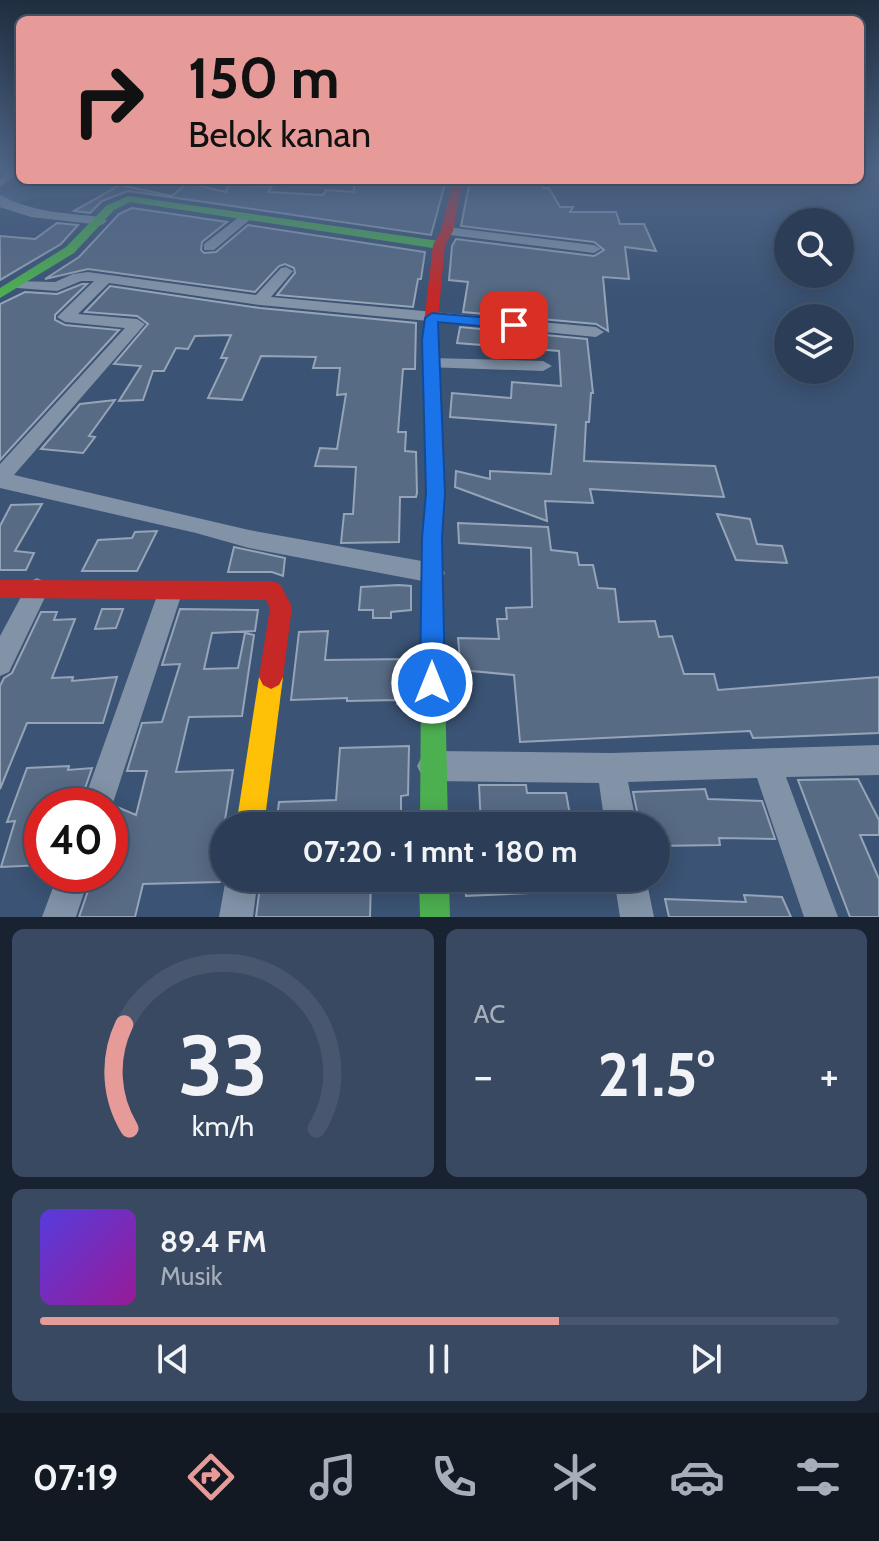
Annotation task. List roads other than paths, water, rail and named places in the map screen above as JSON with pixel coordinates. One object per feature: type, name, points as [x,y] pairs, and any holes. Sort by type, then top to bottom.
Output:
[{"type":"street","points":[[25,211],[101,221]]},
{"type":"street","points":[[0,294],[70,250],[109,211]]},
{"type":"street","points":[[209,211],[443,238],[594,249]]},
{"type":"street","points":[[434,812],[436,493],[432,318],[443,238],[450,211]]},
{"type":"street","points":[[209,247],[247,217]]},
{"type":"street","points":[[260,300],[286,271]]},
{"type":"street","points":[[17,284],[57,287],[83,276],[260,300],[596,332]]},
{"type":"street","points":[[105,279],[65,317],[137,324],[0,479],[196,524],[264,543],[433,573]]},
{"type":"street","points":[[431,363],[543,366]]},
{"type":"street","points":[[0,589],[170,593],[272,591],[281,607],[252,812]]},
{"type":"street","points":[[0,663],[37,589]]},
{"type":"street","points":[[103,788],[170,593]]},
{"type":"street","points":[[432,766],[611,768],[879,760]]},
{"type":"street","points":[[766,763],[821,917]]},
{"type":"street","points":[[611,768],[619,812]]},
{"type":"street","points":[[59,917],[68,892]]},
{"type":"street","points":[[236,917],[240,892]]},
{"type":"street","points":[[434,892],[435,917]]},
{"type":"street","points":[[633,892],[637,917]]}]
